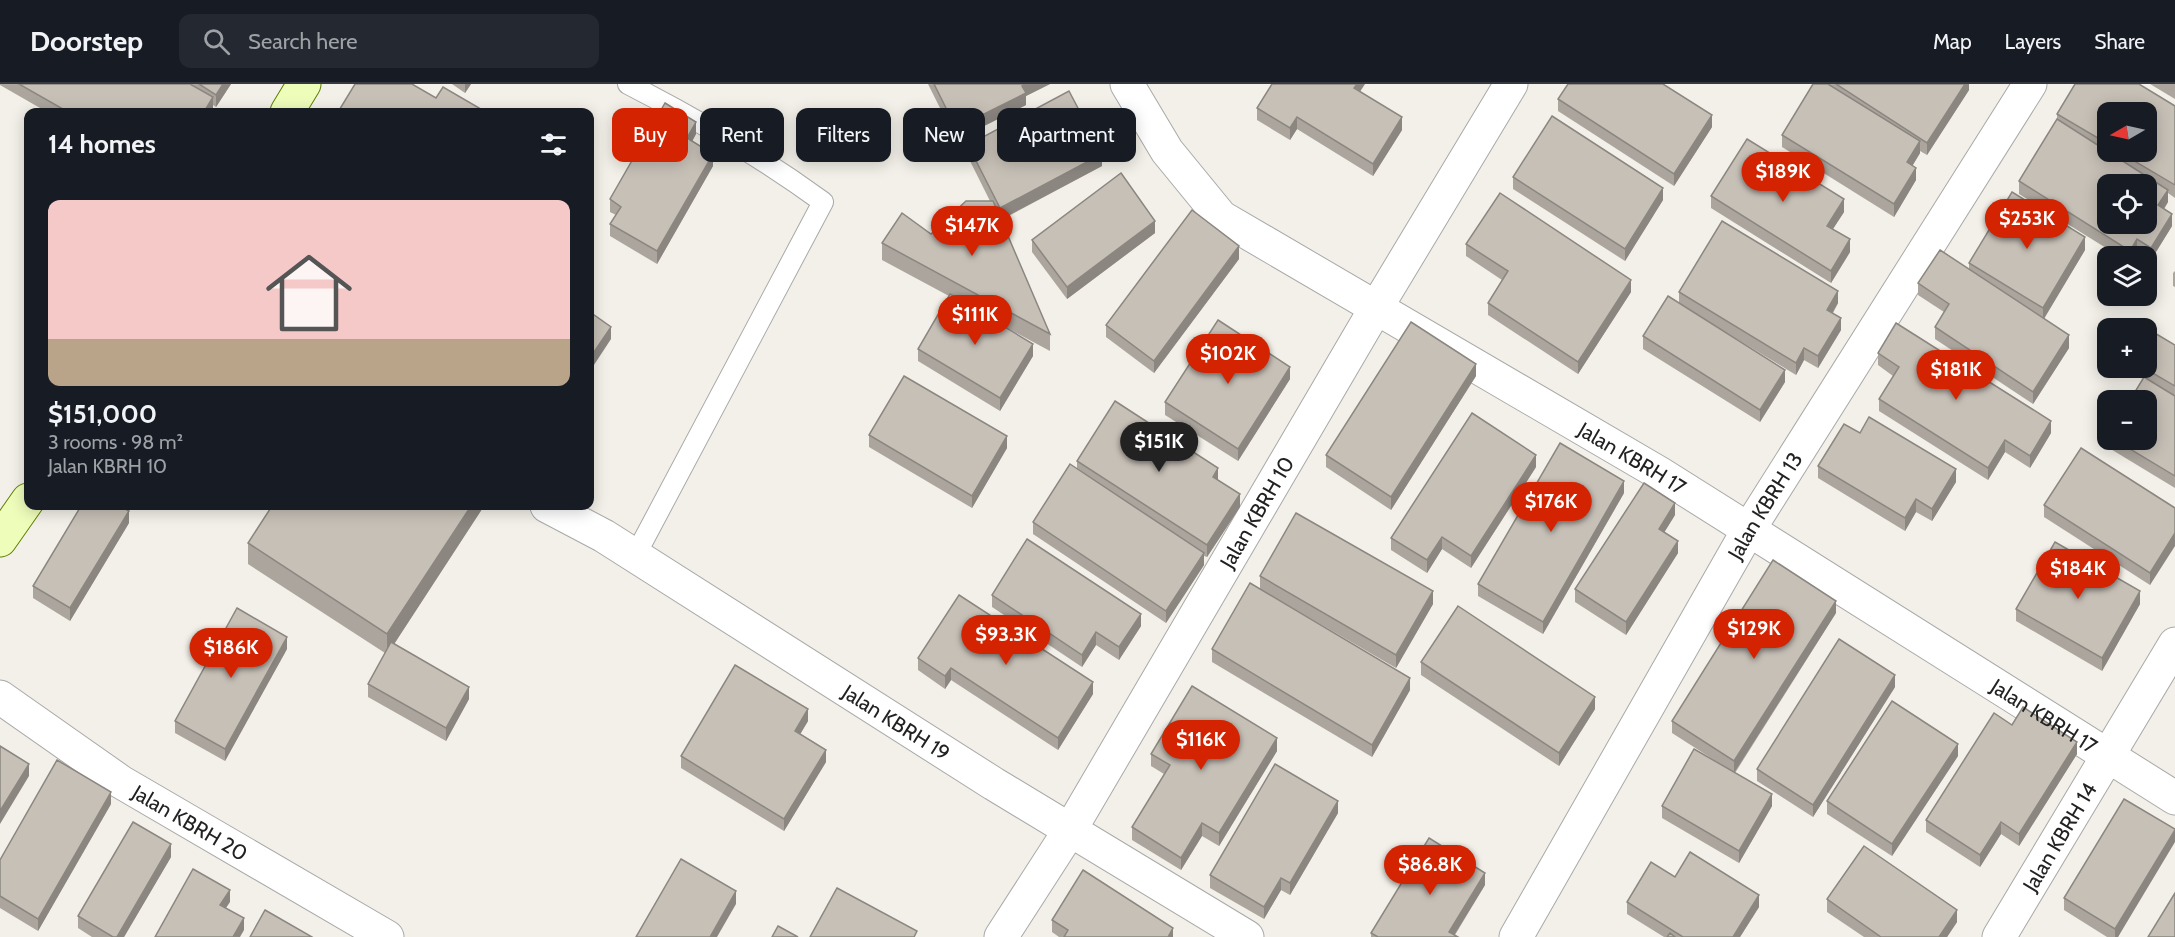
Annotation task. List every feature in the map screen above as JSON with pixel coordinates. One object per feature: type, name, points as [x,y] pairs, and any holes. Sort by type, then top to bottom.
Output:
[{"type":"street","points":[[289,108],[304,84]]},
{"type":"street","name":"Jalan KBRH 17","points":[[1127,84],[1167,151],[1221,217],[1659,473],[2175,798]]},
{"type":"street","name":"Jalan KBRH 10","points":[[1001,937],[1070,830],[1376,308],[1511,84]]},
{"type":"street","name":"Jalan KBRH 13","points":[[1516,937],[1749,529],[2030,84]]},
{"type":"street","points":[[0,540],[24,506]]},
{"type":"street","name":"Jalan KBRH 19","points":[[554,510],[636,555],[1070,830],[1247,937]]},
{"type":"street","name":"Jalan KBRH 14","points":[[1999,937],[2110,757],[2175,644]]},
{"type":"street","name":"Jalan KBRH 20","points":[[0,697],[121,782],[387,937]]},
{"type":"lane","points":[[628,84],[681,111],[787,175],[823,201],[636,555]]},
{"type":"building","points":[[19,84],[190,84],[213,97],[206,108],[61,108]]},
{"type":"building","points":[[199,84],[223,84],[216,95]]},
{"type":"building","points":[[355,84],[412,84],[436,98],[443,87],[479,108],[340,108]]},
{"type":"building","points":[[934,84],[1026,84],[1022,86],[1026,93],[985,114],[985,108],[946,108]]},
{"type":"building","points":[[1272,84],[1357,84],[1354,88],[1402,117],[1373,164],[1297,117],[1290,128],[1257,108]]},
{"type":"building","points":[[1568,84],[1663,84],[1712,115],[1674,174],[1558,99]]},
{"type":"building","points":[[1813,84],[1828,84],[1920,141],[1907,162],[1916,168],[1894,204],[1782,135]]},
{"type":"building","points":[[1836,84],[1965,84],[1927,143]]},
{"type":"building","points":[[2075,84],[2139,84],[2175,106],[2175,185],[2136,162],[2157,162],[2157,102],[2097,102],[2097,138],[2057,114]]},
{"type":"building","points":[[1069,91],[1078,108],[1037,108]]},
{"type":"building","points":[[665,103],[673,108],[662,108]]},
{"type":"building","points":[[1552,116],[1663,188],[1625,249],[1513,177]]},
{"type":"building","points":[[688,117],[696,122],[688,136]]},
{"type":"building","points":[[2057,119],[2097,145],[2097,162],[2124,162],[2143,174],[2097,174],[2097,230],[2019,181]]},
{"type":"building","points":[[997,129],[997,162],[1087,162],[1000,208],[977,162],[985,162],[985,136]]},
{"type":"building","points":[[688,139],[700,146],[700,162],[708,162],[657,251],[610,224],[621,207],[610,199],[631,162],[688,162]]},
{"type":"building","points":[[1747,139],[1844,199],[1827,226],[1850,239],[1831,271],[1711,196]]},
{"type":"building","points":[[1121,173],[1155,221],[1067,287],[1032,240]]},
{"type":"building","points":[[2157,183],[2168,190],[2158,205],[2172,214],[2152,246],[2148,246],[2137,239],[2133,246],[2122,246],[2103,234],[2157,234]]},
{"type":"building","points":[[2012,192],[2085,237],[2043,308],[1969,263]]},
{"type":"building","points":[[1500,193],[1631,280],[1578,362],[1488,303],[1508,271],[1466,244]]},
{"type":"building","points":[[966,201],[993,201],[1050,334],[882,243],[902,213],[931,234]]},
{"type":"building","points":[[1192,210],[1239,246],[1154,361],[1106,325]]},
{"type":"building","points":[[1722,221],[1838,291],[1827,310],[1841,318],[1818,356],[1804,348],[1796,363],[1679,292]]},
{"type":"building","points":[[1940,250],[2069,335],[2033,392],[1935,327],[1949,304],[1918,283]]},
{"type":"building","points":[[950,294],[1033,344],[1000,398],[918,349]]},
{"type":"building","points":[[1668,296],[1785,370],[1760,410],[1643,336]]},
{"type":"building","points":[[594,315],[611,327],[594,352]]},
{"type":"building","points":[[1218,320],[1290,367],[1238,449],[1165,402]]},
{"type":"building","points":[[1411,322],[1476,364],[1391,497],[1326,455]]},
{"type":"building","points":[[1896,323],[2051,421],[2030,456],[2005,440],[1988,468],[1879,399],[1899,367],[1878,353]]},
{"type":"building","points":[[2157,334],[2175,345],[2175,386],[2157,376]]},
{"type":"building","points":[[904,376],[1007,436],[972,496],[869,435]]},
{"type":"building","points":[[2146,378],[2175,396],[2175,476],[2132,450],[2157,450],[2157,390],[2136,390]]},
{"type":"building","points":[[1115,401],[1218,468],[1213,477],[1240,494],[1207,545],[1077,461]]},
{"type":"building","points":[[1472,413],[1536,455],[1471,556],[1442,537],[1427,560],[1391,538]]},
{"type":"building","points":[[1869,417],[1956,469],[1932,509],[1916,499],[1905,518],[1818,466],[1844,424],[1860,433]]},
{"type":"building","points":[[1560,443],[1624,481],[1543,622],[1478,584]]},
{"type":"building","points":[[2081,448],[2175,508],[2175,533],[2150,573],[2044,505]]},
{"type":"building","points":[[1070,464],[1204,553],[1166,611],[1033,522]]},
{"type":"building","points":[[1644,483],[1675,503],[1659,529],[1678,541],[1626,622],[1575,589]]},
{"type":"building","points":[[79,510],[129,511],[70,608],[33,586]]},
{"type":"building","points":[[269,510],[468,510],[387,634],[248,543]]},
{"type":"building","points":[[1296,513],[1433,591],[1396,655],[1260,576]]},
{"type":"building","points":[[1027,539],[1141,614],[1119,647],[1096,632],[1082,655],[992,595]]},
{"type":"building","points":[[2055,542],[2140,591],[2102,658],[2016,609]]},
{"type":"building","points":[[1773,560],[1836,601],[1734,761],[1672,721]]},
{"type":"building","points":[[1250,583],[1410,678],[1372,745],[1212,649]]},
{"type":"building","points":[[959,595],[1093,682],[1058,738],[951,668],[945,676],[918,658]]},
{"type":"building","points":[[1458,606],[1595,697],[1559,753],[1421,662]]},
{"type":"building","points":[[237,608],[287,637],[225,749],[175,721]]},
{"type":"building","points":[[1839,639],[1895,675],[1813,805],[1757,769]]},
{"type":"building","points":[[391,642],[469,687],[446,728],[368,684]]},
{"type":"building","points":[[735,665],[808,709],[795,731],[826,750],[784,819],[681,756]]},
{"type":"building","points":[[1192,686],[1277,738],[1219,833],[1202,823],[1181,858],[1132,827],[1170,765],[1151,754]]},
{"type":"building","points":[[1892,701],[1958,744],[1892,844],[1827,801]]},
{"type":"building","points":[[2023,707],[2077,742],[2019,834],[2001,822],[1980,855],[1926,820],[1994,713],[2012,725]]},
{"type":"building","points":[[0,746],[29,764],[0,811]]},
{"type":"building","points":[[1694,749],[1772,794],[1739,851],[1662,806]]},
{"type":"building","points":[[57,760],[111,792],[38,919],[0,896],[0,860]]},
{"type":"building","points":[[1275,764],[1338,801],[1290,883],[1281,878],[1264,907],[1210,875]]},
{"type":"building","points":[[2124,799],[2175,830],[2115,929],[2064,898]]},
{"type":"building","points":[[133,822],[171,844],[117,937],[113,937],[78,916]]},
{"type":"building","points":[[1429,838],[1485,873],[1449,932],[1458,937],[1378,937],[1371,933]]},
{"type":"building","points":[[1864,846],[1957,910],[1939,937],[1881,937],[1827,899]]},
{"type":"building","points":[[1690,852],[1759,895],[1733,937],[1683,937],[1627,902],[1651,862],[1675,877]]},
{"type":"building","points":[[681,859],[736,891],[710,937],[636,937]]},
{"type":"building","points":[[193,869],[230,890],[220,905],[244,918],[233,937],[155,937]]},
{"type":"building","points":[[1083,870],[1173,928],[1168,937],[1064,937],[1068,930],[1052,920]]},
{"type":"building","points":[[837,888],[917,931],[914,937],[810,937]]},
{"type":"building","points":[[2175,893],[2175,937],[2148,937]]},
{"type":"building","points":[[265,910],[312,937],[250,937]]},
{"type":"building","points":[[778,926],[798,937],[772,937]]}]
